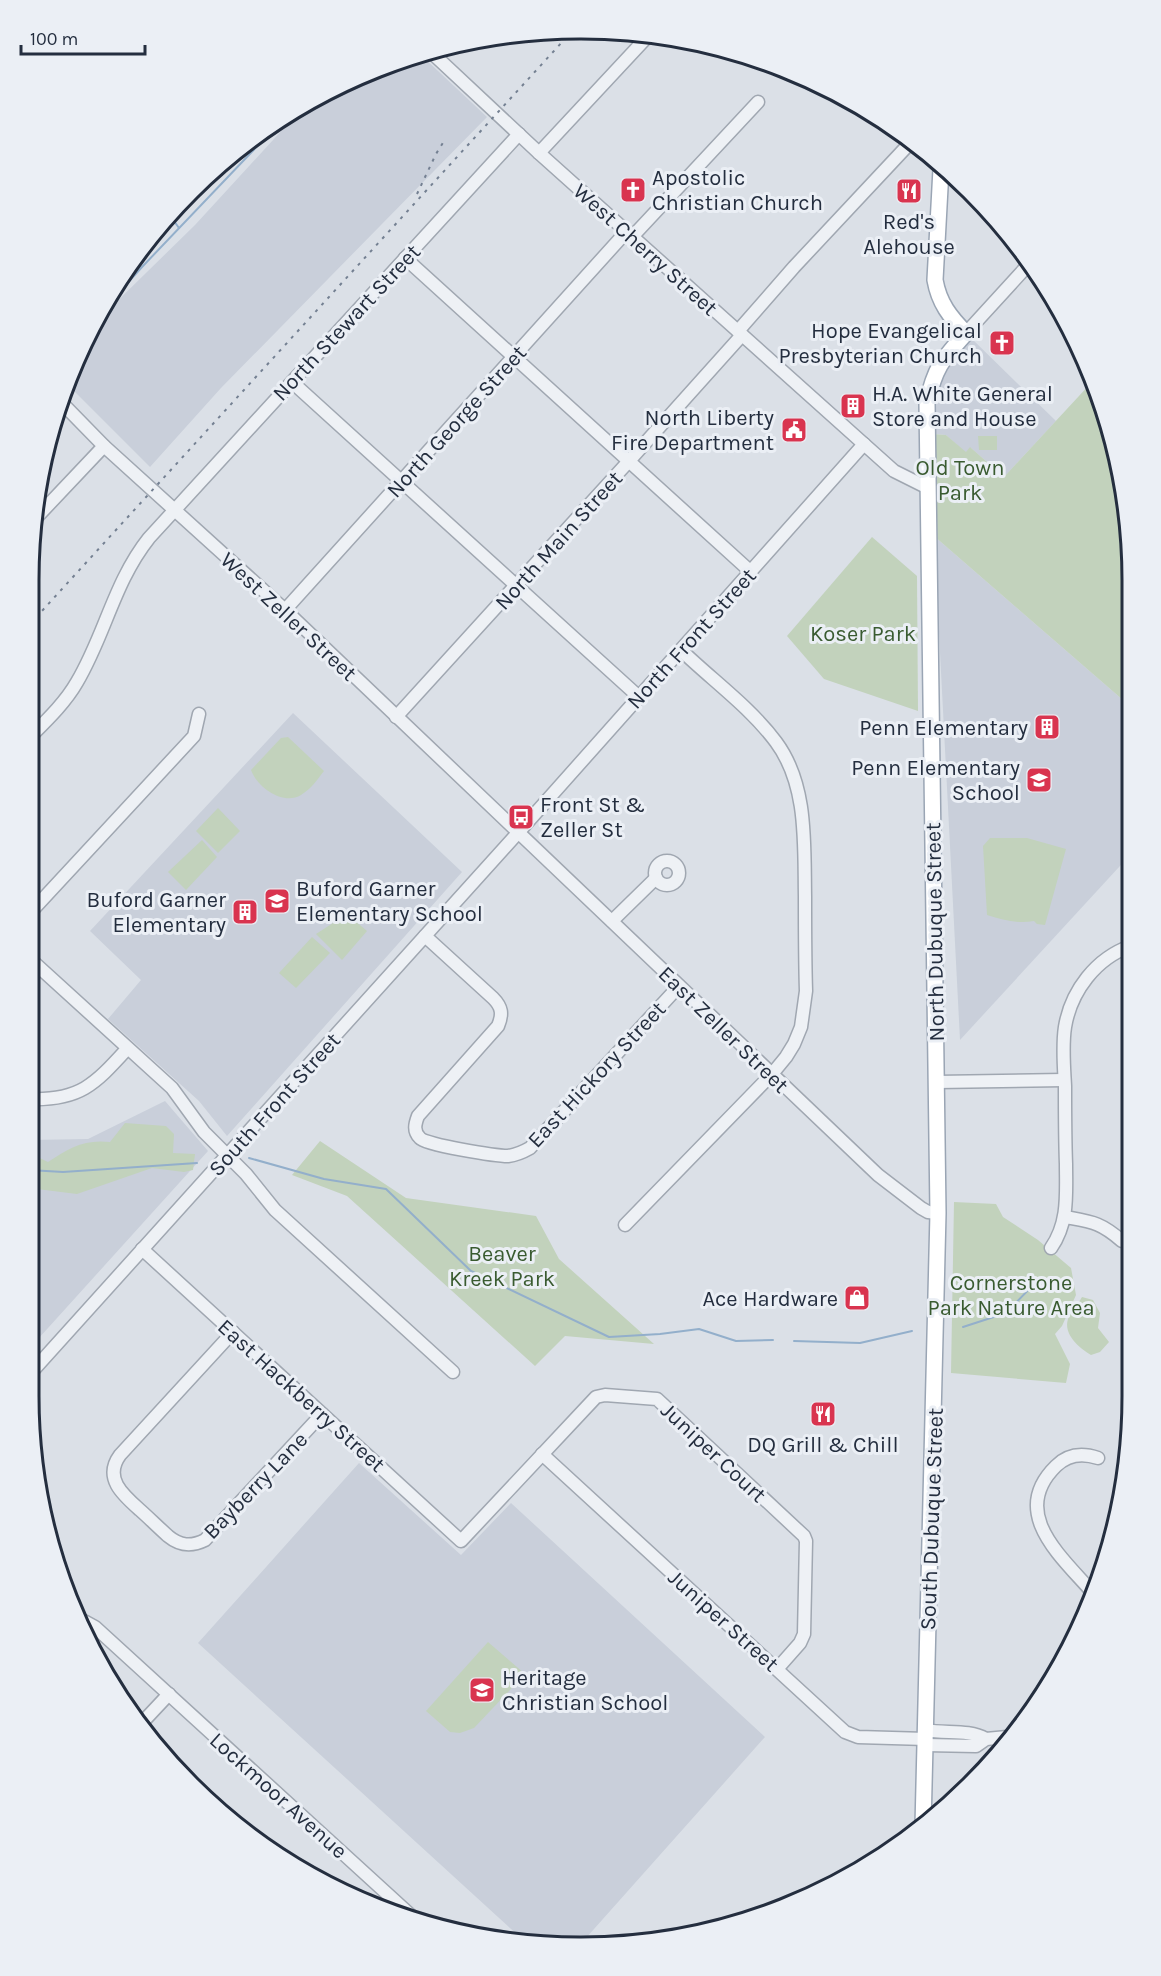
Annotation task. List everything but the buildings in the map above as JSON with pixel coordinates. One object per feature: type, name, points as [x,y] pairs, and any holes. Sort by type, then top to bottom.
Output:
[{"type":"main road","points":[[942,177],[935,280],[943,305],[966,333]]},
{"type":"main road","name":"North Dubuque Street","points":[[938,1213],[927,403],[933,377],[941,362],[966,333]]},
{"type":"main road","name":"South Dubuque Street","points":[[923,1814],[938,1213]]},
{"type":"street","points":[[540,153],[642,43]]},
{"type":"street","name":"West Cherry Street","points":[[437,58],[629,234],[894,471],[928,488]]},
{"type":"street","name":"North George Street","points":[[285,610],[514,356],[758,102]]},
{"type":"street","name":"North Stewart Street","points":[[39,728],[77,684],[126,572],[134,556],[148,538],[519,134]]},
{"type":"street","name":"North Main Street","points":[[396,717],[629,461],[794,267],[906,148]]},
{"type":"street","points":[[405,258],[751,572]]},
{"type":"street","points":[[966,333],[1024,270]]},
{"type":"street","points":[[291,382],[639,697]]},
{"type":"street","name":"West Zeller Street","points":[[67,408],[104,446],[285,610],[518,832]]},
{"type":"street","name":"North Front Street","points":[[518,832],[864,444]]},
{"type":"street","points":[[44,509],[104,446]]},
{"type":"street","points":[[625,1225],[772,1074],[795,1044],[804,1014],[806,992],[801,802],[787,760],[776,742],[753,717],[681,650]]},
{"type":"street","points":[[39,903],[194,736],[199,714]]},
{"type":"street","name":"East Zeller Street","points":[[518,832],[878,1175],[921,1208],[928,1212],[938,1213]]},
{"type":"street","name":"South Front Street","points":[[39,1363],[518,832]]},
{"type":"street","points":[[612,921],[656,878]]},
{"type":"street","name":"East Hickory Street","points":[[425,936],[500,1005],[502,1017],[498,1026],[418,1116],[415,1132],[419,1138],[430,1144],[502,1156],[511,1156],[524,1151],[539,1139],[679,986]]},
{"type":"street","points":[[1051,1248],[1062,1229],[1065,1217],[1064,1029],[1072,1002],[1088,976],[1111,956],[1122,950]]},
{"type":"street","points":[[39,966],[172,1088],[204,1132],[228,1155],[275,1210],[453,1372]]},
{"type":"street","points":[[39,1098],[68,1096],[84,1089],[98,1080],[127,1049]]},
{"type":"street","points":[[937,1083],[1064,1080]]},
{"type":"street","points":[[1065,1217],[1098,1223],[1122,1241]]},
{"type":"street","name":"East Hackberry Street","points":[[142,1249],[461,1541]]},
{"type":"street","name":"Bayberry Lane","points":[[233,1332],[120,1455],[114,1466],[113,1473],[117,1488],[168,1536],[174,1541],[188,1545],[205,1540],[322,1414]]},
{"type":"street","name":"Juniper Court","points":[[461,1541],[596,1397],[605,1395],[657,1399],[804,1536],[806,1541],[804,1634],[800,1643],[777,1669]]},
{"type":"street","name":"Juniper Street","points":[[542,1454],[851,1736],[926,1738],[943,1733],[975,1733],[986,1739],[1000,1738]]},
{"type":"street","points":[[1087,1585],[1049,1542],[1040,1527],[1036,1511],[1037,1497],[1042,1483],[1059,1462],[1083,1454],[1098,1458]]},
{"type":"street","name":"Lockmoor Avenue","points":[[90,1625],[401,1906]]},
{"type":"street","points":[[146,1718],[169,1694]]},
{"type":"shaded area","points":[[427,61],[487,117],[221,388],[150,467],[74,391],[95,341],[117,301],[195,225],[285,127],[341,95],[373,80]]},
{"type":"shaded area","points":[[970,337],[1056,421],[1004,477],[971,448],[966,453],[946,435],[933,434],[932,414],[939,377]]},
{"type":"shaded area","name":"Penn Elementary School","points":[[934,536],[1122,699],[1122,864],[960,1040]]},
{"type":"shaded area","name":"Buford Garner Elementary School","points":[[293,713],[462,872],[227,1136],[199,1101],[108,1019],[141,980],[90,931]]},
{"type":"shaded area","points":[[165,1101],[208,1151],[39,1338],[39,1140],[88,1139]]},
{"type":"shaded area","name":"Heritage Christian School","points":[[359,1463],[461,1555],[511,1503],[765,1737],[587,1937],[515,1933],[198,1643]]},
{"type":"green space","name":"Old Town Park","points":[[1086,388],[1104,440],[1112,475],[1121,545],[1122,699],[934,536],[933,434],[946,435],[966,452],[970,447],[1004,477]]},
{"type":"green space","points":[[978,436],[997,436],[997,450],[979,450]]},
{"type":"green space","name":"Koser Park","points":[[872,537],[917,576],[918,711],[824,679],[787,636]]},
{"type":"green space","points":[[288,737],[324,771],[305,793],[294,798],[271,793],[259,783],[251,770],[281,738]]},
{"type":"green space","points":[[218,808],[240,831],[218,853],[196,831]]},
{"type":"green space","points":[[990,838],[1027,838],[1066,849],[1045,925],[1034,921],[1016,922],[987,915],[983,846]]},
{"type":"green space","points":[[202,840],[217,857],[186,890],[168,872]]},
{"type":"green space","points":[[347,914],[367,931],[342,960],[316,934]]},
{"type":"green space","points":[[312,937],[330,953],[296,988],[279,973]]},
{"type":"green space","points":[[125,1123],[166,1126],[174,1134],[173,1153],[195,1154],[193,1170],[184,1172],[152,1168],[77,1194],[39,1189],[39,1158],[48,1162],[84,1143],[110,1142]]},
{"type":"green space","name":"Beaver Kreek Park","points":[[320,1141],[406,1198],[536,1216],[559,1259],[654,1344],[565,1336],[535,1366],[347,1196],[292,1175]]},
{"type":"green space","name":"Cornerstone Park Nature Area","points":[[954,1202],[996,1204],[1003,1217],[1038,1240],[1071,1268],[1076,1295],[1062,1326],[1055,1334],[1070,1364],[1066,1383],[951,1373]]},
{"type":"green space","points":[[1082,1297],[1093,1300],[1100,1313],[1098,1328],[1109,1342],[1100,1352],[1091,1355],[1077,1344],[1070,1335],[1067,1325],[1068,1319]]},
{"type":"green space","points":[[488,1642],[525,1674],[474,1728],[460,1733],[450,1732],[426,1711]]},
{"type":"waterway","points":[[130,281],[256,147]]},
{"type":"waterway","points":[[174,222],[179,228]]},
{"type":"waterway","points":[[249,1158],[324,1179],[386,1189],[471,1271],[609,1337],[699,1329],[736,1341],[773,1340]]},
{"type":"waterway","points":[[39,1171],[63,1172],[197,1163]]},
{"type":"waterway","points":[[963,1327],[1006,1313],[1037,1281]]},
{"type":"waterway","points":[[794,1341],[860,1343],[912,1331]]},
{"type":"railway","points":[[39,614],[564,39]]},
{"type":"railway","points":[[417,194],[444,141]]},
{"type":"place","name":"Apostolic Christian Church","points":[[633,190]]},
{"type":"place","name":"Red's Alehouse","points":[[909,191]]},
{"type":"place","name":"Hope Evangelical Presbyterian Church","points":[[1002,343]]},
{"type":"place","name":"H.A. White General Store and House","points":[[853,406]]},
{"type":"place","name":"North Liberty Fire Department","points":[[794,430]]},
{"type":"place","name":"Penn Elementary","points":[[1047,727]]},
{"type":"place","name":"Penn Elementary School","points":[[1039,780]]},
{"type":"place","name":"Front St & Zeller St","points":[[521,817]]},
{"type":"place","name":"Buford Garner Elementary School","points":[[277,901]]},
{"type":"place","name":"Buford Garner Elementary","points":[[245,912]]},
{"type":"place","name":"Ace Hardware","points":[[857,1298]]},
{"type":"place","name":"DQ Grill & Chill","points":[[823,1414]]},
{"type":"place","name":"Heritage Christian School","points":[[482,1690]]}]
